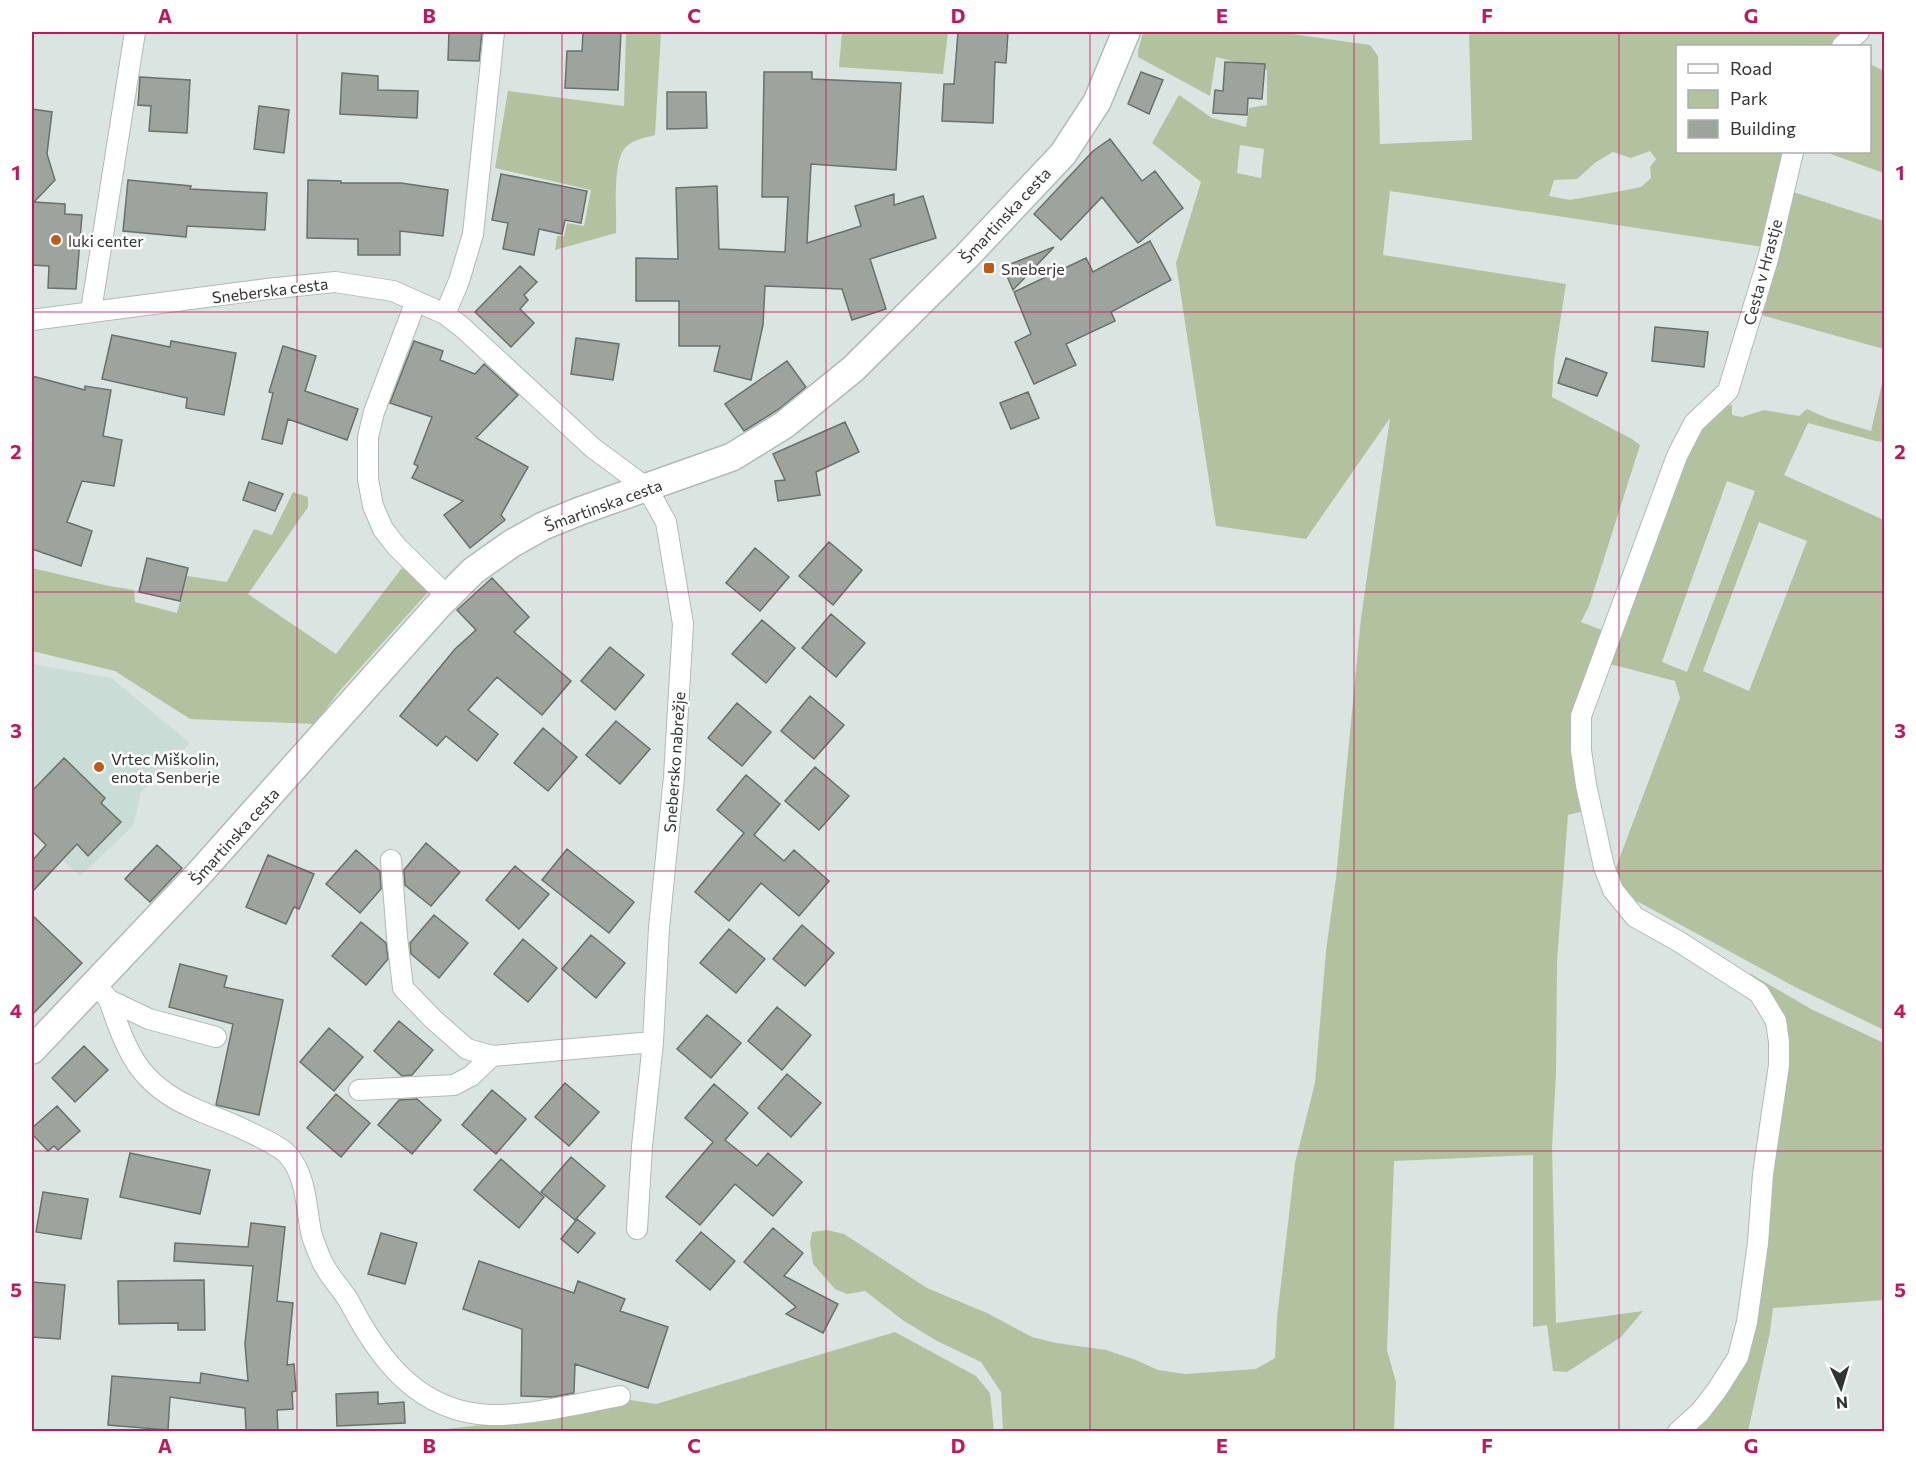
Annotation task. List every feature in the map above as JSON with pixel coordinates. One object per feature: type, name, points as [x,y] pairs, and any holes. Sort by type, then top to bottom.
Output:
[{"type":"main road","name":"Šmartinska cesta","points":[[32,1050],[102,992],[197,876],[473,571],[511,544],[543,526],[732,457],[784,425],[853,369],[965,258],[1063,154],[1097,102],[1126,32]]},
{"type":"street","points":[[92,311],[135,32]]},
{"type":"street","points":[[445,314],[459,281],[473,234],[494,32]]},
{"type":"street","points":[[1843,45],[1859,32]]},
{"type":"street","name":"Cesta v Hrastje","points":[[1678,1431],[1700,1412],[1738,1357],[1746,1322],[1758,1243],[1763,1174],[1779,1065],[1779,1042],[1776,1021],[1759,993],[1678,941],[1635,917],[1613,890],[1604,867],[1586,785],[1581,750],[1581,716],[1677,456],[1694,423],[1728,391],[1768,259],[1793,153]]},
{"type":"street","name":"Sneberska cesta","points":[[32,320],[335,282],[393,291],[445,314],[463,328],[592,448],[646,488]]},
{"type":"street","points":[[416,301],[374,412],[368,437],[368,479],[373,506],[382,529],[448,597]]},
{"type":"street","name":"Snebersko nabrežje","points":[[637,1229],[642,1146],[653,1042],[659,928],[674,777],[683,624],[666,522],[646,488]]},
{"type":"street","points":[[391,860],[403,988],[433,1020],[467,1049],[492,1056],[653,1042]]},
{"type":"street","points":[[102,992],[149,1019],[216,1037]]},
{"type":"street","points":[[102,992],[129,1052],[143,1073],[156,1086],[173,1099],[236,1125],[287,1153],[298,1171],[312,1235],[323,1265],[346,1296],[365,1334],[401,1379],[447,1407],[491,1415],[532,1411],[620,1396]]},
{"type":"street","points":[[359,1090],[454,1085],[471,1076],[492,1056]]},
{"type":"shaded area","name":"Vrtec Miškolin, enota Senberje","points":[[32,664],[111,678],[190,743],[141,792],[133,826],[80,876],[32,831]]},
{"type":"green space","points":[[626,32],[661,32],[655,135],[632,143],[621,155],[616,188],[616,233],[555,250],[557,236],[564,236],[567,223],[584,226],[591,190],[495,168],[508,91],[624,106]]},
{"type":"green space","points":[[842,32],[948,32],[943,74],[839,67]]},
{"type":"green space","points":[[1143,32],[1278,32],[1370,45],[1378,56],[1380,144],[1472,140],[1469,32],[1837,32],[1841,37],[1831,45],[1676,45],[1676,153],[1785,153],[1763,247],[1390,191],[1383,255],[1566,284],[1554,361],[1552,397],[1640,445],[1589,606],[1581,622],[1607,632],[1582,694],[1584,811],[1568,815],[1557,961],[1556,1073],[1552,1147],[1556,1323],[1643,1311],[1621,1337],[1567,1372],[1553,1371],[1547,1325],[1533,1327],[1533,1155],[1394,1161],[1387,1350],[1396,1382],[1394,1431],[1003,1431],[1001,1392],[981,1362],[937,1341],[904,1321],[865,1291],[847,1294],[835,1289],[813,1264],[810,1243],[812,1232],[827,1230],[844,1234],[927,1288],[987,1313],[1032,1337],[1106,1350],[1158,1370],[1185,1374],[1256,1369],[1275,1358],[1277,1318],[1295,1163],[1315,1083],[1326,951],[1336,878],[1361,618],[1390,418],[1306,539],[1216,526],[1176,263],[1201,182],[1152,143],[1179,95],[1212,118],[1246,127],[1249,108],[1267,105],[1267,70],[1216,57],[1210,96],[1138,57]],"holes":[[[1240,145],[1264,149],[1261,178],[1237,173]],[[1650,151],[1656,159],[1650,167],[1651,178],[1641,187],[1570,200],[1549,196],[1554,180],[1577,179],[1596,162],[1613,152],[1631,158]]]},
{"type":"green space","points":[[1871,64],[1884,71],[1884,173],[1828,153],[1871,153]]},
{"type":"green space","points":[[1790,191],[1884,221],[1884,349],[1761,315]]},
{"type":"green space","points":[[1884,375],[1884,442],[1808,423],[1784,475],[1884,520],[1884,1030],[1795,987],[1620,892],[1612,878],[1680,698],[1675,681],[1610,664],[1684,455],[1711,417],[1732,405],[1732,415],[1742,417],[1764,410],[1799,416],[1807,409],[1827,418],[1871,431]],"holes":[[[1727,481],[1755,491],[1687,672],[1662,662]],[[1759,522],[1807,541],[1749,691],[1703,671]]]},
{"type":"green space","points":[[293,492],[308,497],[308,507],[248,594],[336,654],[402,568],[414,575],[428,592],[336,695],[315,724],[190,719],[115,671],[32,651],[32,568],[134,590],[135,602],[177,613],[187,576],[227,582],[254,529],[272,535]]},
{"type":"green space","points":[[1751,974],[1811,1009],[1884,1043],[1884,1300],[1773,1308],[1770,1332],[1748,1431],[1684,1432],[1742,1359],[1785,1062],[1751,979]]},
{"type":"green space","points":[[895,1332],[976,1376],[990,1393],[994,1431],[420,1432],[516,1421],[630,1400],[656,1404]]},
{"type":"building","points":[[449,32],[482,32],[479,61],[448,60]]},
{"type":"building","points":[[583,32],[621,32],[618,90],[565,88],[567,51],[582,51]]},
{"type":"building","points":[[958,32],[1008,32],[1006,63],[995,62],[993,123],[942,121],[944,84],[954,84]]},
{"type":"building","points":[[1225,62],[1265,64],[1262,99],[1248,98],[1247,115],[1213,113],[1215,90],[1223,91]]},
{"type":"building","points":[[764,72],[812,72],[812,79],[901,83],[896,170],[811,164],[807,243],[861,226],[855,206],[894,194],[894,205],[923,196],[936,238],[870,259],[886,309],[852,320],[842,289],[765,286],[763,325],[751,380],[714,371],[720,346],[679,346],[679,301],[636,301],[636,258],[678,259],[676,188],[717,186],[719,249],[785,252],[788,197],[762,197]]},
{"type":"building","points":[[1141,72],[1163,80],[1149,114],[1128,104]]},
{"type":"building","points":[[342,73],[378,76],[378,90],[418,91],[417,118],[340,114]]},
{"type":"building","points":[[140,77],[190,80],[187,133],[149,131],[151,106],[138,105]]},
{"type":"building","points":[[667,92],[706,92],[707,128],[667,129]]},
{"type":"building","points":[[259,106],[289,110],[284,153],[254,149]]},
{"type":"building","name":"luki center","points":[[32,109],[52,112],[47,154],[55,180],[34,202],[65,204],[65,214],[82,215],[76,289],[48,288],[49,266],[32,265]]},
{"type":"building","points":[[1110,139],[1142,181],[1155,171],[1183,208],[1138,243],[1102,197],[1061,240],[1034,214],[1093,151]]},
{"type":"building","points":[[501,174],[587,191],[581,223],[565,220],[562,234],[539,229],[534,255],[503,249],[508,223],[492,220]]},
{"type":"building","points":[[128,180],[191,186],[190,189],[267,193],[265,230],[187,226],[186,237],[123,231]]},
{"type":"building","points":[[308,180],[341,181],[341,183],[401,183],[448,190],[443,236],[400,231],[400,255],[358,255],[358,239],[307,238]]},
{"type":"building","points":[[1150,241],[1171,280],[1111,312],[1115,321],[1066,344],[1076,365],[1034,384],[1015,342],[1031,334],[1014,292],[1086,258],[1093,272]]},
{"type":"building","points":[[1054,247],[1013,290],[1003,267]]},
{"type":"building","points":[[520,266],[537,282],[524,295],[528,300],[520,309],[534,323],[511,347],[475,312]]},
{"type":"building","points":[[1655,327],[1708,332],[1704,367],[1652,361]]},
{"type":"building","points":[[112,335],[170,347],[171,341],[236,353],[224,415],[186,408],[187,398],[102,379]]},
{"type":"building","points":[[576,338],[619,344],[613,380],[571,374]]},
{"type":"building","points":[[414,341],[443,351],[440,360],[475,374],[484,364],[518,395],[476,438],[528,467],[501,515],[505,520],[470,548],[444,515],[463,501],[412,478],[418,466],[414,464],[432,417],[390,403]]},
{"type":"building","points":[[283,346],[316,356],[305,391],[358,409],[347,440],[288,419],[282,444],[262,439],[273,393],[269,392]]},
{"type":"building","points":[[1566,358],[1607,373],[1597,396],[1558,383]]},
{"type":"building","points":[[787,361],[806,387],[779,409],[744,431],[725,404]]},
{"type":"building","points":[[32,376],[85,390],[85,386],[111,390],[103,436],[122,440],[114,486],[82,481],[67,522],[92,531],[81,566],[32,549]]},
{"type":"building","points":[[1028,392],[1039,418],[1011,429],[1000,403]]},
{"type":"building","points":[[845,422],[859,452],[816,472],[820,495],[778,501],[775,481],[785,480],[773,454]]},
{"type":"building","points":[[249,482],[283,494],[275,511],[243,500]]},
{"type":"building","points":[[829,542],[862,570],[833,605],[799,576]]},
{"type":"building","points":[[755,548],[789,577],[760,611],[726,583]]},
{"type":"building","points":[[147,558],[188,568],[180,601],[139,592]]},
{"type":"building","points":[[492,578],[529,617],[514,632],[571,681],[542,715],[497,677],[468,710],[498,734],[477,761],[446,736],[437,746],[400,716],[455,649],[476,630],[457,610]]},
{"type":"building","points":[[831,614],[865,643],[836,677],[802,648]]},
{"type":"building","points":[[762,620],[795,648],[766,683],[732,654]]},
{"type":"building","points":[[610,647],[644,675],[615,710],[581,681]]},
{"type":"building","points":[[810,696],[844,725],[814,759],[781,731]]},
{"type":"building","points":[[737,703],[771,732],[742,766],[708,738]]},
{"type":"building","points":[[616,721],[650,749],[620,784],[586,755]]},
{"type":"building","points":[[543,728],[577,757],[548,791],[514,763]]},
{"type":"building","points":[[64,758],[105,798],[101,803],[121,822],[88,856],[77,844],[32,892],[32,861],[46,845],[32,831],[32,791]]},
{"type":"building","points":[[815,767],[849,796],[819,830],[785,801]]},
{"type":"building","points":[[746,775],[780,804],[754,835],[784,861],[794,850],[829,881],[799,916],[761,883],[729,921],[695,892],[744,833],[717,810]]},
{"type":"building","points":[[426,843],[460,872],[431,906],[405,885],[404,870]]},
{"type":"building","points":[[157,845],[182,868],[150,902],[125,879]]},
{"type":"building","points":[[567,849],[634,902],[609,933],[542,880]]},
{"type":"building","points":[[356,850],[380,871],[381,889],[360,913],[326,884]]},
{"type":"building","points":[[268,855],[314,874],[299,909],[294,907],[286,924],[246,907]]},
{"type":"building","points":[[515,866],[549,894],[519,929],[486,900]]},
{"type":"building","points":[[32,915],[82,963],[32,1015]]},
{"type":"building","points":[[434,915],[468,943],[439,978],[411,954],[410,943]]},
{"type":"building","points":[[361,922],[386,943],[388,959],[366,985],[332,956]]},
{"type":"building","points":[[802,925],[834,953],[805,986],[773,959]]},
{"type":"building","points":[[729,929],[765,959],[736,993],[700,963]]},
{"type":"building","points":[[591,935],[625,963],[596,998],[562,969]]},
{"type":"building","points":[[523,939],[557,968],[528,1002],[494,974]]},
{"type":"building","points":[[180,964],[227,976],[224,987],[283,1000],[259,1115],[216,1105],[233,1024],[169,1007]]},
{"type":"building","points":[[777,1007],[811,1035],[782,1070],[748,1041]]},
{"type":"building","points":[[707,1015],[741,1043],[711,1078],[677,1049]]},
{"type":"building","points":[[399,1021],[433,1050],[412,1075],[402,1076],[374,1051]]},
{"type":"building","points":[[329,1028],[363,1057],[334,1091],[300,1062]]},
{"type":"building","points":[[84,1046],[108,1070],[75,1102],[52,1078]]},
{"type":"building","points":[[787,1074],[821,1103],[791,1137],[758,1108]]},
{"type":"building","points":[[565,1083],[599,1112],[569,1146],[535,1117]]},
{"type":"building","points":[[714,1084],[748,1113],[725,1140],[757,1166],[768,1153],[802,1182],[773,1216],[735,1184],[700,1225],[666,1197],[713,1142],[685,1118]]},
{"type":"building","points":[[492,1090],[526,1119],[496,1154],[462,1125]]},
{"type":"building","points":[[336,1094],[370,1123],[341,1157],[307,1128]]},
{"type":"building","points":[[417,1099],[441,1120],[412,1154],[378,1125],[399,1100]]},
{"type":"building","points":[[57,1106],[80,1131],[58,1150],[54,1146],[48,1151],[32,1134],[32,1128]]},
{"type":"building","points":[[130,1153],[210,1170],[200,1214],[120,1197]]},
{"type":"building","points":[[571,1157],[605,1186],[575,1220],[541,1192]]},
{"type":"building","points":[[501,1159],[544,1197],[519,1228],[474,1190]]},
{"type":"building","points":[[43,1192],[88,1199],[81,1239],[36,1232]]},
{"type":"building","points":[[577,1219],[595,1233],[578,1253],[561,1239]]},
{"type":"building","points":[[251,1223],[285,1227],[277,1301],[293,1303],[287,1365],[294,1364],[296,1391],[292,1392],[293,1409],[277,1410],[278,1431],[246,1431],[245,1408],[170,1397],[168,1430],[108,1425],[112,1376],[200,1383],[201,1373],[248,1381],[245,1344],[253,1266],[174,1261],[175,1243],[248,1247]]},
{"type":"building","points":[[773,1228],[803,1253],[784,1276],[838,1304],[823,1333],[786,1314],[796,1307],[744,1262]]},
{"type":"building","points":[[701,1232],[735,1261],[710,1290],[676,1261]]},
{"type":"building","points":[[381,1233],[417,1243],[405,1284],[368,1274]]},
{"type":"building","points":[[479,1261],[574,1293],[578,1281],[625,1299],[620,1311],[668,1327],[648,1388],[575,1364],[574,1393],[553,1397],[521,1396],[522,1329],[463,1309]]},
{"type":"building","points":[[204,1280],[205,1330],[178,1330],[178,1323],[119,1324],[118,1281]]},
{"type":"building","points":[[32,1282],[65,1285],[60,1339],[32,1337]]},
{"type":"building","points":[[378,1392],[378,1404],[404,1402],[405,1423],[337,1426],[336,1394]]},
{"type":"place","name":"luki center","points":[[56,240]]},
{"type":"place","name":"Sneberje","points":[[989,268]]},
{"type":"place","name":"Vrtec Miškolin, enota Senberje","points":[[99,767]]}]
